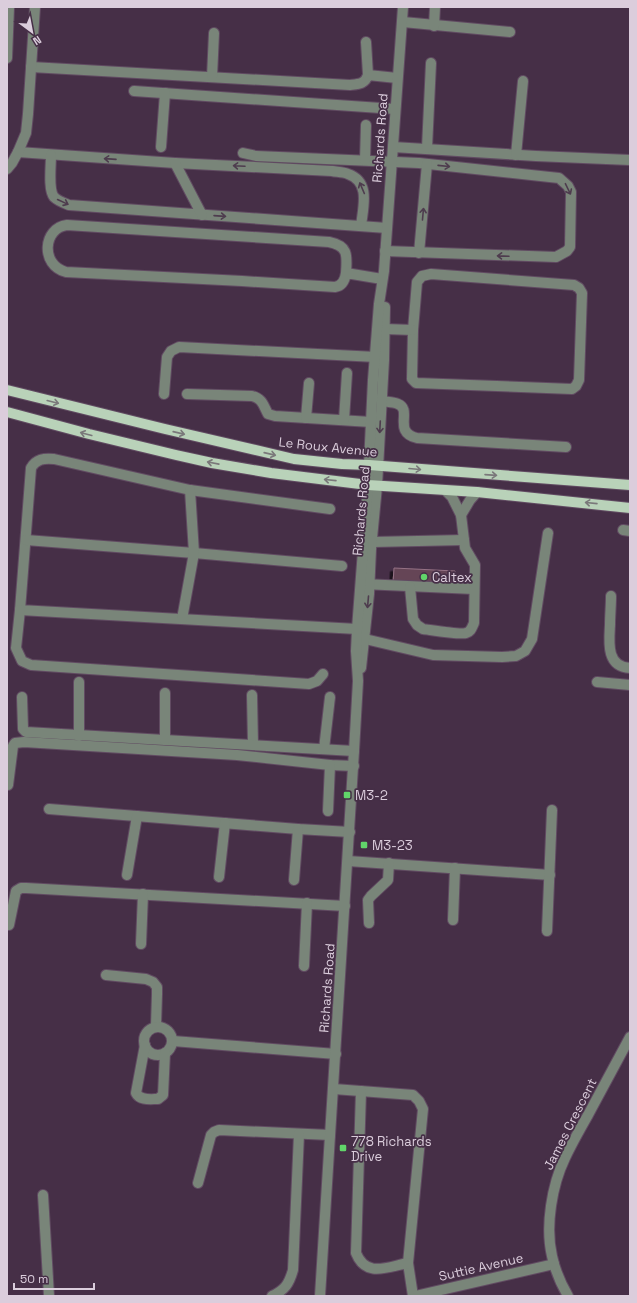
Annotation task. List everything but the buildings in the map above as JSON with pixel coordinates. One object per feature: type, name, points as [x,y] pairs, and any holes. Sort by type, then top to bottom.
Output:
[{"type":"main road","name":"Le Roux Avenue","points":[[7,390],[287,458],[335,464],[373,465],[630,485]]},
{"type":"main road","points":[[7,412],[89,434],[212,463],[278,474],[373,485],[476,492],[630,508]]},
{"type":"street","points":[[7,58],[9,7]]},
{"type":"street","points":[[7,169],[18,152],[26,133],[35,7]]},
{"type":"street","name":"Richards Road","points":[[320,1296],[354,766],[358,681],[356,651],[357,629],[372,542],[373,465],[371,422],[403,7]]},
{"type":"street","points":[[434,26],[435,7]]},
{"type":"street","points":[[403,22],[510,32]]},
{"type":"street","points":[[212,77],[214,33]]},
{"type":"street","points":[[31,67],[350,85],[361,84],[366,80],[368,75],[366,42]]},
{"type":"street","points":[[427,148],[431,63]]},
{"type":"street","points":[[368,75],[398,78]]},
{"type":"street","points":[[516,155],[523,80]]},
{"type":"street","points":[[134,91],[395,109]]},
{"type":"street","points":[[161,147],[165,93]]},
{"type":"street","points":[[365,160],[366,125]]},
{"type":"street","points":[[392,147],[427,148],[516,155],[630,160]]},
{"type":"street","points":[[18,152],[347,173],[354,177],[363,188],[365,194],[361,226]]},
{"type":"street","points":[[243,153],[256,156],[427,164],[559,178],[568,186],[570,192],[570,247],[567,251],[556,257],[385,251]]},
{"type":"street","points":[[51,155],[51,191],[54,197],[60,202],[68,205],[387,228]]},
{"type":"street","points":[[175,163],[202,214]]},
{"type":"street","points":[[419,253],[427,164]]},
{"type":"street","points":[[67,225],[329,242],[338,244],[345,251],[347,257],[346,273],[340,286],[335,287],[66,272],[59,270],[53,264],[49,255],[48,246],[53,232],[58,227],[67,225]]},
{"type":"street","points":[[346,273],[383,275]]},
{"type":"street","points":[[431,274],[574,286],[579,288],[582,292],[579,380],[576,386],[572,389],[416,383],[412,379],[413,330],[417,282],[422,276],[431,274]]},
{"type":"street","name":"Richards Road","points":[[373,465],[382,401],[385,329],[383,275]]},
{"type":"street","points":[[385,329],[413,330]]},
{"type":"street","points":[[164,394],[167,357],[171,351],[179,347],[376,357]]},
{"type":"street","points":[[344,420],[347,373]]},
{"type":"street","points":[[306,418],[309,383]]},
{"type":"street","points":[[187,394],[252,396],[262,401],[268,414],[275,416],[371,422]]},
{"type":"street","points":[[382,401],[398,404],[402,407],[404,411],[403,428],[408,435],[417,438],[566,447]]},
{"type":"street","points":[[323,674],[318,681],[309,684],[31,665],[22,661],[16,648],[31,468],[36,462],[42,459],[54,459],[190,490],[330,510]]},
{"type":"street","name":"Richards Road","points":[[358,681],[362,665],[365,639],[365,584],[373,485]]},
{"type":"street","points":[[182,619],[194,553],[190,490]]},
{"type":"street","points":[[410,587],[413,619],[417,625],[423,629],[462,633],[468,632],[472,628],[474,623],[475,565],[465,548],[461,515],[452,497],[445,490]]},
{"type":"street","points":[[461,515],[476,492]]},
{"type":"street","points":[[365,639],[433,655],[516,656],[525,650],[532,639],[548,533]]},
{"type":"street","points":[[26,540],[342,566]]},
{"type":"street","points":[[372,542],[464,540]]},
{"type":"street","points":[[365,584],[474,589]]},
{"type":"street","points":[[612,596],[609,644],[611,655],[616,663],[625,668],[630,668]]},
{"type":"street","points":[[20,610],[357,629]]},
{"type":"street","points":[[79,682],[79,736]]},
{"type":"street","points":[[597,682],[630,685]]},
{"type":"street","points":[[164,740],[165,693]]},
{"type":"street","points":[[252,695],[253,745]]},
{"type":"street","points":[[22,697],[23,729],[26,732],[354,751]]},
{"type":"street","points":[[324,749],[330,697]]},
{"type":"street","points":[[8,785],[13,746],[15,743],[24,742],[237,755],[330,765],[354,766]]},
{"type":"street","points":[[328,811],[330,765]]},
{"type":"street","points":[[49,809],[350,832]]},
{"type":"street","points":[[547,931],[552,810]]},
{"type":"street","points":[[127,875],[137,816]]},
{"type":"street","points":[[219,877],[225,823]]},
{"type":"street","points":[[294,880],[298,829]]},
{"type":"street","points":[[348,861],[550,875]]},
{"type":"street","points":[[369,923],[368,900],[388,880],[389,863]]},
{"type":"street","points":[[453,920],[455,868]]},
{"type":"street","points":[[9,925],[16,891],[21,888],[345,906]]},
{"type":"street","points":[[141,944],[143,894]]},
{"type":"street","points":[[304,966],[307,903]]},
{"type":"street","points":[[106,975],[146,979],[152,982],[157,988],[156,1026]]},
{"type":"street","points":[[145,1045],[147,1050],[155,1055],[165,1053],[169,1050],[173,1041],[170,1032],[166,1028],[156,1026],[147,1031],[136,1093],[140,1098],[158,1099],[162,1095],[165,1053]]},
{"type":"street","name":"James Crescent","points":[[568,1296],[558,1277],[549,1238],[554,1192],[565,1158],[630,1037]]},
{"type":"street","points":[[173,1041],[336,1054]]},
{"type":"street","points":[[334,1089],[413,1095],[419,1101],[423,1109],[408,1263],[414,1296]]},
{"type":"street","points":[[361,1091],[356,1253],[359,1260],[367,1268],[375,1270],[408,1263]]},
{"type":"street","points":[[198,1183],[211,1135],[219,1130],[330,1135]]},
{"type":"street","points":[[272,1296],[281,1292],[288,1284],[293,1270],[299,1134]]},
{"type":"street","points":[[43,1194],[49,1296]]},
{"type":"street","name":"Suttie Avenue","points":[[414,1296],[554,1264]]},
{"type":"place","name":"Caltex","points":[[424,577]]},
{"type":"place","name":"M3-2","points":[[347,795]]},
{"type":"place","name":"M3-23","points":[[364,845]]},
{"type":"place","name":"778 Richards Drive","points":[[343,1148]]}]
